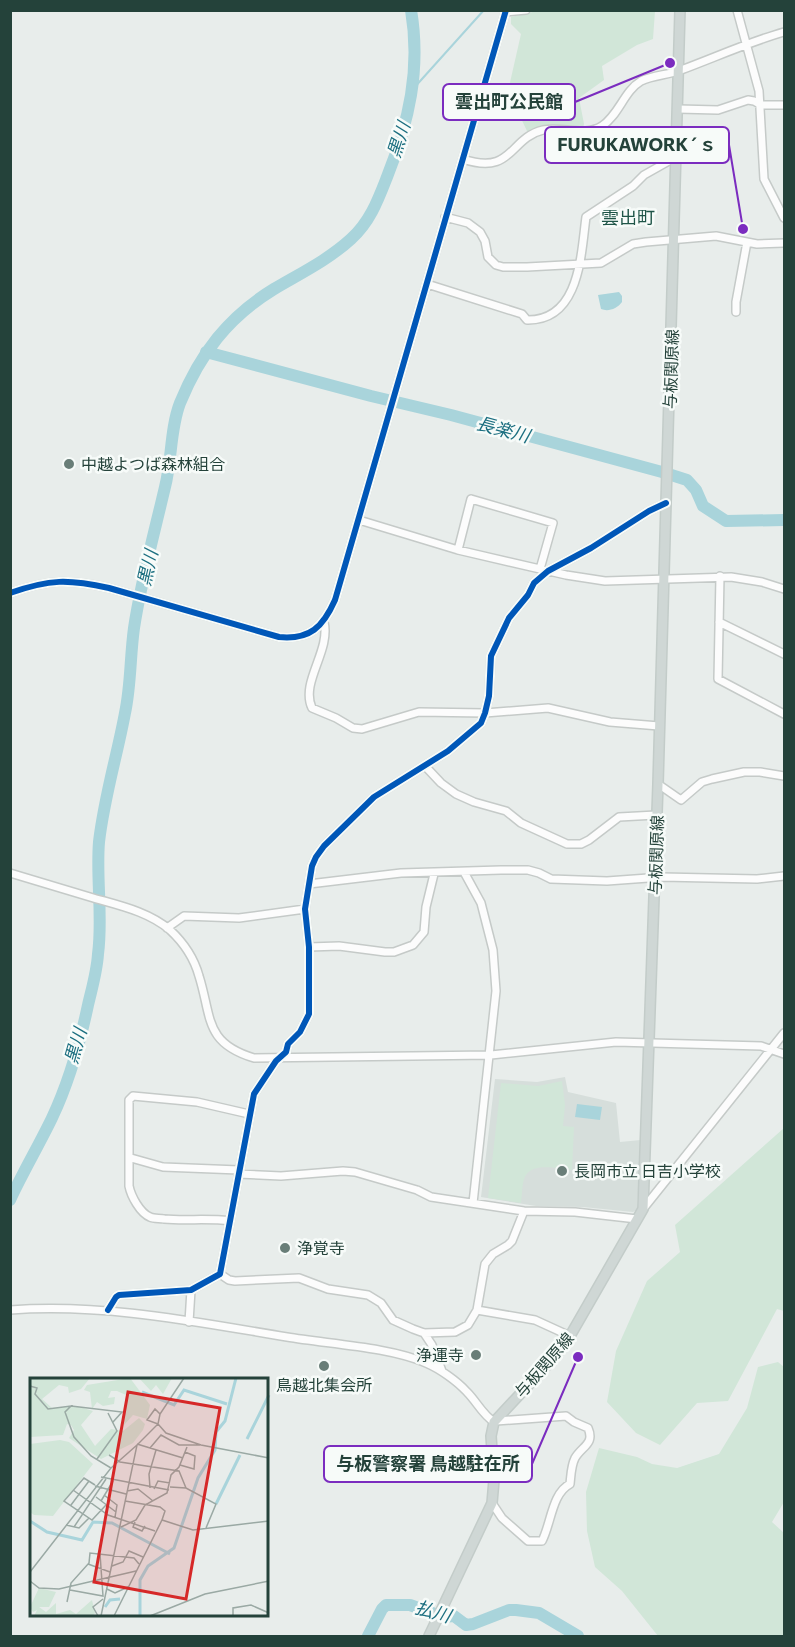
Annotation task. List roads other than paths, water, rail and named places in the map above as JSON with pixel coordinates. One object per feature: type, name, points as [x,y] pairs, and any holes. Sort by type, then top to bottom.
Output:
[{"type":"main road","name":"与板関原線","points":[[495,1422],[551,1361],[570,1336],[643,1209],[660,726],[680,10]]},
{"type":"main road","points":[[429,1636],[492,1503],[494,1479],[491,1436],[495,1422]]},
{"type":"street","points":[[10,593],[40,584],[64,581],[92,585],[279,638],[303,636],[324,622],[335,600],[506,11],[526,10]]},
{"type":"street","points":[[737,10],[759,91],[764,179],[784,218]]},
{"type":"street","points":[[463,159],[478,163],[500,160],[507,157],[522,142],[542,130],[582,131],[602,126],[611,118],[632,89],[642,81],[679,71],[784,32]]},
{"type":"street","points":[[678,109],[718,110],[748,100],[760,105],[784,105]]},
{"type":"street","points":[[426,284],[522,314],[527,320],[534,320],[555,310],[568,298],[577,280],[586,217],[633,186],[644,175],[676,157]]},
{"type":"street","points":[[445,217],[468,223],[480,232],[486,241],[488,257],[496,265],[527,267],[601,263],[633,244],[716,236],[747,242],[784,243]]},
{"type":"street","points":[[736,312],[747,242]]},
{"type":"street","points":[[220,1274],[249,1114],[257,1088],[300,1032],[309,1014],[309,947],[305,909],[312,866],[324,846],[374,797],[388,786],[448,751],[481,723],[486,713],[489,696],[491,656],[509,618],[528,595],[544,570],[553,523],[471,499],[458,550]]},
{"type":"street","points":[[544,570],[591,548],[649,511],[666,503]]},
{"type":"street","points":[[358,520],[458,550],[544,570],[605,581],[720,576],[754,580],[784,589]]},
{"type":"street","points":[[720,576],[718,679],[784,714]]},
{"type":"street","points":[[324,622],[326,636],[308,698],[312,708],[353,728],[362,729],[419,712],[486,713],[548,708],[610,722],[660,726]]},
{"type":"street","points":[[719,622],[784,654]]},
{"type":"street","points":[[425,766],[441,783],[456,794],[506,811],[522,823],[567,844],[581,844],[619,817],[656,815]]},
{"type":"street","points":[[658,784],[681,800],[702,782],[712,778],[744,772],[784,776]]},
{"type":"street","points":[[309,885],[401,873],[528,870],[551,879],[573,880],[757,879],[784,876]]},
{"type":"street","points":[[464,872],[481,903],[493,950],[496,992],[491,1055],[473,1203]]},
{"type":"street","points":[[10,873],[123,906],[146,915],[168,928],[183,944],[195,964],[208,1018],[220,1040],[241,1054],[254,1058],[491,1055],[616,1042],[761,1046],[784,1054]]},
{"type":"street","points":[[309,947],[339,946],[394,952],[412,945],[424,932],[434,874]]},
{"type":"street","points":[[168,928],[184,916],[239,918],[305,909]]},
{"type":"street","points":[[643,1209],[784,1033]]},
{"type":"street","points":[[230,1221],[150,1217],[142,1210],[131,1192],[129,1100],[133,1096],[197,1102],[249,1114]]},
{"type":"street","points":[[131,1158],[163,1167],[280,1176],[349,1172],[417,1190],[431,1197],[524,1211],[576,1212],[638,1219]]},
{"type":"street","points":[[220,1274],[235,1281],[299,1278],[328,1289],[368,1295],[381,1303],[393,1320],[424,1333],[462,1330],[477,1310],[485,1264],[493,1254],[512,1241],[524,1211]]},
{"type":"street","points":[[108,1310],[119,1295],[191,1290],[220,1274]]},
{"type":"street","points":[[189,1322],[191,1290]]},
{"type":"street","points":[[10,1310],[47,1308],[108,1310],[382,1351],[416,1359],[443,1373],[466,1390],[485,1414],[495,1422],[566,1416],[588,1428],[591,1436],[590,1442],[574,1460],[570,1484],[563,1487],[558,1497],[542,1541],[528,1541],[502,1518],[492,1503]]},
{"type":"street","points":[[477,1310],[535,1320],[570,1336]]},
{"type":"street","points":[[424,1333],[432,1345],[443,1373]]},
{"type":"water","points":[[619,292],[622,296],[620,304],[609,310],[601,309],[598,295]]},
{"type":"water","points":[[577,1104],[602,1107],[600,1120],[575,1117]]},
{"type":"waterway","name":"黒川","points":[[10,1200],[64,1090],[78,1048],[94,980],[99,940],[98,856],[101,826],[127,702],[137,610],[167,477],[174,423],[180,403],[206,353],[229,324],[274,289],[342,247],[358,232],[373,210],[395,156],[411,95],[415,53],[411,10]]},
{"type":"waterway","points":[[413,89],[484,10]]},
{"type":"waterway","name":"長楽川","points":[[206,352],[451,415],[687,480],[696,490],[703,506],[726,521],[784,520]]},
{"type":"waterway","name":"払川","points":[[368,1636],[386,1605],[410,1605],[443,1617],[454,1616],[466,1625],[509,1610],[539,1613],[578,1636]]},
{"type":"place","name":"雲出町公民館","points":[[670,63]]},
{"type":"place","name":"FURUKAWORK´ｓ","points":[[743,229]]},
{"type":"place","name":"中越よつば森林組合","points":[[69,464]]},
{"type":"place","name":"長岡市立 日吉小学校","points":[[562,1171]]},
{"type":"place","name":"浄覚寺","points":[[285,1248]]},
{"type":"place","name":"浄運寺","points":[[476,1355]]},
{"type":"place","name":"与板警察署 鳥越駐在所","points":[[578,1357]]},
{"type":"place","name":"鳥越北集会所","points":[[324,1366]]},
{"type":"district","name":"雲出町","points":[[628,218]]}]
